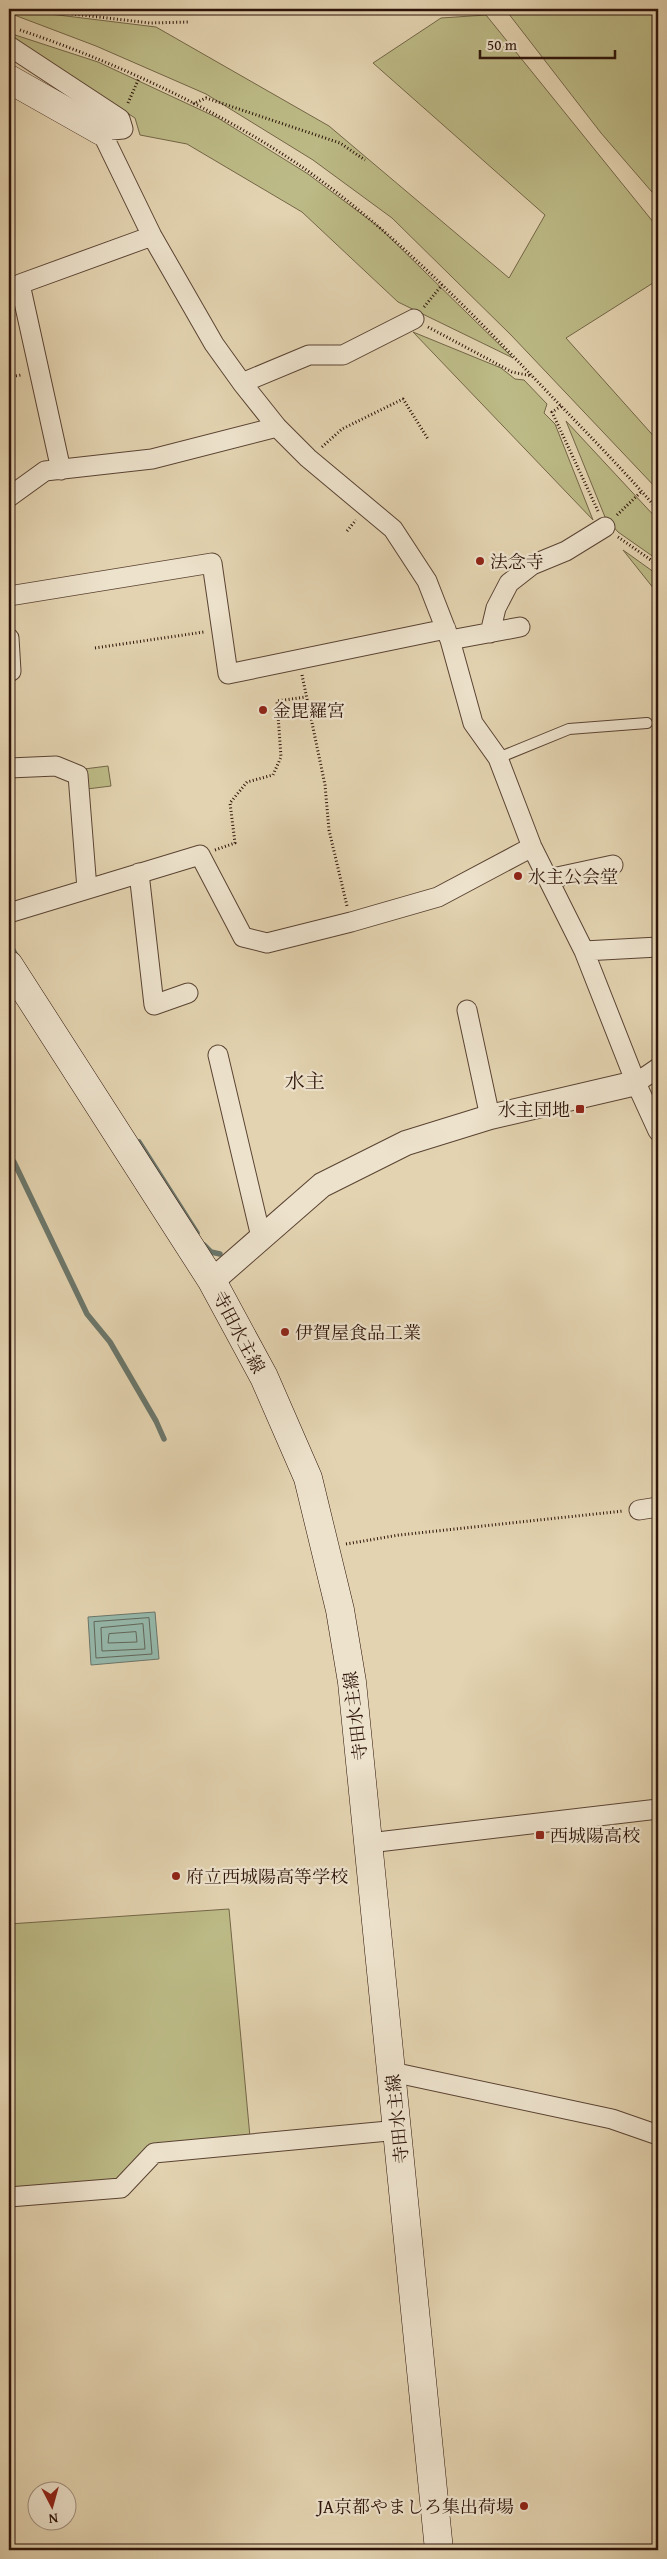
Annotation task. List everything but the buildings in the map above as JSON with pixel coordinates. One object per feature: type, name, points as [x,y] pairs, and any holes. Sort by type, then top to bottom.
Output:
[{"type":"main road","points":[[9,79],[111,125]]},
{"type":"main road","name":"寺田水主線","points":[[9,965],[212,1281],[264,1377],[308,1478],[340,1610],[352,1682],[399,2130],[439,2550]]},
{"type":"street","points":[[13,38],[111,125],[152,236],[214,344],[242,383],[277,427],[308,458],[393,529],[427,581],[448,634],[473,723],[498,758],[532,847],[584,951],[636,1083],[658,1131]]},
{"type":"street","points":[[61,470],[20,284],[152,236]]},
{"type":"street","points":[[242,383],[310,355],[343,355],[414,319]]},
{"type":"street","points":[[9,497],[45,471],[152,459],[277,427]]},
{"type":"street","points":[[490,633],[496,608],[509,583],[532,565],[566,551],[605,527]]},
{"type":"street","points":[[9,596],[212,563],[228,674],[448,634],[490,633],[520,627]]},
{"type":"street","points":[[9,638],[12,672],[9,672]]},
{"type":"street","points":[[9,768],[56,766],[78,776],[87,889]]},
{"type":"street","points":[[9,913],[200,855],[243,937],[267,943],[351,922],[438,897],[532,847]]},
{"type":"street","points":[[548,879],[613,865]]},
{"type":"street","points":[[139,873],[154,1004],[188,993]]},
{"type":"street","points":[[584,951],[658,947]]},
{"type":"street","points":[[467,1010],[490,1117]]},
{"type":"street","points":[[218,1055],[261,1237]]},
{"type":"street","points":[[212,1281],[322,1185],[406,1143],[490,1117],[636,1083],[658,1068]]},
{"type":"street","points":[[639,1510],[658,1507]]},
{"type":"street","points":[[369,1843],[658,1809]]},
{"type":"street","points":[[392,2072],[612,2119],[658,2135]]},
{"type":"street","points":[[9,2197],[121,2188],[154,2153],[399,2130]]},
{"type":"lane","points":[[498,758],[569,729],[647,723]]},
{"type":"path","points":[[30,9],[150,23],[189,22]]},
{"type":"path","points":[[13,38],[59,43],[139,78],[222,119],[304,169],[379,226],[442,285],[533,376],[658,510]]},
{"type":"path","points":[[111,125],[139,78]]},
{"type":"path","points":[[193,104],[206,98],[340,143],[365,160]]},
{"type":"path","points":[[442,285],[414,319],[512,372],[533,376]]},
{"type":"path","points":[[308,458],[342,430],[403,399],[428,439]]},
{"type":"path","points":[[561,406],[552,412],[605,527],[658,565]]},
{"type":"path","points":[[605,527],[642,492]]},
{"type":"path","points":[[94,648],[222,630]]},
{"type":"path","points":[[299,660],[325,785],[329,830],[351,922]]},
{"type":"path","points":[[200,855],[235,843],[230,803],[247,782],[273,776],[281,757],[277,701],[306,697]]},
{"type":"path","points":[[338,1545],[399,1535],[639,1510]]},
{"type":"shaded area","points":[[9,9],[156,27],[329,126],[509,278],[545,215],[373,63],[441,18],[486,15],[658,228],[658,289],[653,283],[566,338],[658,441],[658,490],[511,335],[392,218],[313,160],[206,94],[96,46],[9,13]]},
{"type":"shaded area","points":[[505,9],[658,9],[658,199],[601,133]]},
{"type":"shaded area","points":[[9,33],[98,62],[218,118],[308,174],[379,227],[513,358],[398,302],[302,212],[187,144],[140,135],[135,118],[9,37]]},
{"type":"shaded area","points":[[413,332],[501,368],[515,379],[524,380],[547,404],[544,413],[555,424],[593,520]]},
{"type":"shaded area","points":[[566,421],[658,520],[658,560],[618,532],[605,517]]},
{"type":"shaded area","points":[[623,550],[658,575],[658,594]]},
{"type":"shaded area","points":[[108,766],[111,786],[87,789],[84,769]]},
{"type":"shaded area","points":[[229,1909],[250,2137],[153,2145],[119,2184],[9,2192],[9,1924]]},
{"type":"water","points":[[155,1612],[159,1659],[91,1665],[88,1617]]},
{"type":"waterway","points":[[9,943],[18,959]]},
{"type":"waterway","points":[[139,1142],[197,1233]]},
{"type":"waterway","points":[[9,1156],[14,1162],[87,1314],[110,1342],[156,1421],[164,1439]]},
{"type":"waterway","points":[[204,1245],[211,1252],[220,1254]]},
{"type":"place","name":"法念寺","points":[[480,561]]},
{"type":"place","name":"金毘羅宮","points":[[263,710]]},
{"type":"place","name":"水主公会堂","points":[[518,876]]},
{"type":"place","name":"水主団地","points":[[580,1109]]},
{"type":"place","name":"伊賀屋食品工業","points":[[285,1332]]},
{"type":"place","name":"西城陽高校","points":[[540,1835]]},
{"type":"place","name":"府立西城陽高等学校","points":[[176,1876]]},
{"type":"place","name":"JA京都やましろ集出荷場","points":[[524,2506]]},
{"type":"district","name":"水主","points":[[305,1080]]}]
